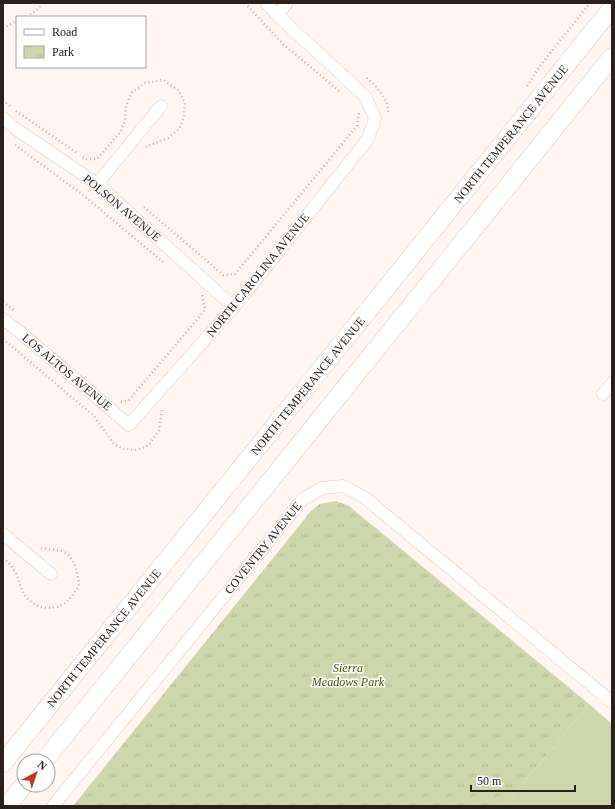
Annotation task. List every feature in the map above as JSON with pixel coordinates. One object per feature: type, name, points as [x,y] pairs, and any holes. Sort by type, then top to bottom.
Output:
[{"type":"main road","name":"NORTH TEMPERANCE AVENUE","points":[[3,763],[612,8]]},
{"type":"main road","points":[[50,753],[612,57]]},
{"type":"main road","points":[[7,806],[18,793]]},
{"type":"street","points":[[266,3],[277,15],[365,96],[381,119]]},
{"type":"street","points":[[277,15],[287,3]]},
{"type":"street","points":[[97,184],[162,106]]},
{"type":"street","name":"POLSON AVENUE","points":[[3,118],[16,129],[97,184],[234,307]]},
{"type":"street","name":"NORTH CAROLINA AVENUE","points":[[129,425],[234,307],[368,139],[381,119]]},
{"type":"street","name":"LOS ALTOS AVENUE","points":[[3,319],[129,425]]},
{"type":"street","points":[[603,394],[612,383]]},
{"type":"street","name":"COVENTRY AVENUE","points":[[53,806],[303,498],[322,488],[343,486],[365,498],[612,702]]},
{"type":"street","points":[[3,534],[51,574]]},
{"type":"path","points":[[28,16],[38,8],[41,3]]},
{"type":"path","points":[[245,3],[283,44],[341,93]]},
{"type":"path","points":[[3,28],[16,22]]},
{"type":"path","points":[[366,78],[378,87],[388,106],[381,119]]},
{"type":"path","points":[[3,100],[85,159],[97,159],[121,131],[125,122],[126,106],[132,92],[145,83],[163,80],[178,90],[185,103],[184,117],[180,129],[168,138],[143,148],[139,153]]},
{"type":"path","points":[[142,205],[223,274],[235,274],[357,126],[359,112],[356,107]]},
{"type":"path","points":[[9,141],[83,194],[167,266]]},
{"type":"path","points":[[121,402],[129,400],[204,310],[202,296],[196,291]]},
{"type":"path","points":[[3,302],[17,312]]},
{"type":"path","points":[[3,339],[94,416],[114,444],[124,449],[137,450],[149,445],[159,430],[162,406]]},
{"type":"green space","name":"Sierra Meadows Park","points":[[336,501],[349,506],[589,704],[504,806],[73,806],[311,511],[320,504]]},
{"type":"green space","points":[[589,704],[612,724],[612,806],[504,806]]}]
